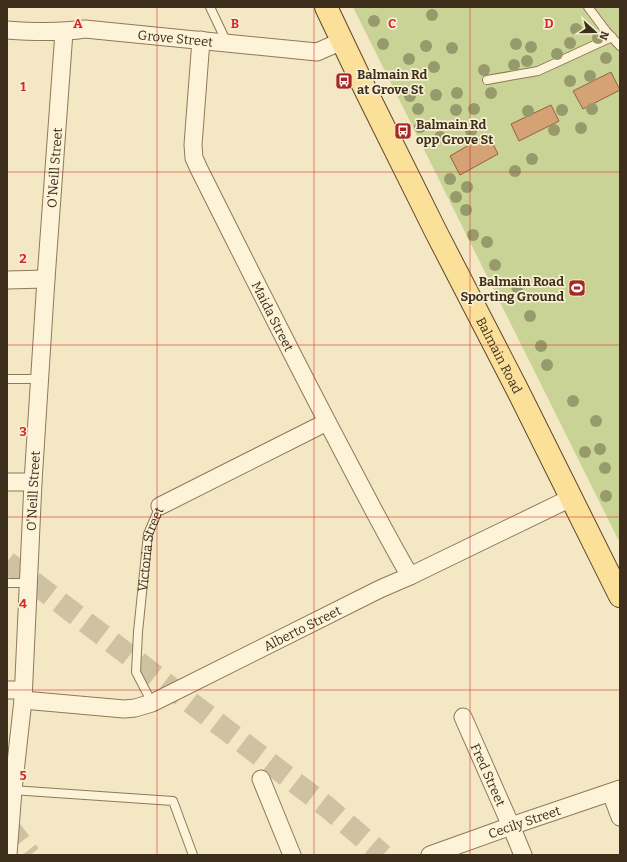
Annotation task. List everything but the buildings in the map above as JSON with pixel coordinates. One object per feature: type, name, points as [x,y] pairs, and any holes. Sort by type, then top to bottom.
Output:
[{"type":"main road","name":"Balmain Road","points":[[326,7],[436,232],[517,389],[620,596]]},
{"type":"street","name":"Grove Street","points":[[7,30],[64,32],[85,29],[318,52],[342,41]]},
{"type":"street","name":"O'Neill Street","points":[[8,855],[10,790],[28,583],[46,279],[64,32]]},
{"type":"street","name":"Maida Street","points":[[201,40],[193,145],[194,158],[327,422],[395,551],[410,576]]},
{"type":"street","points":[[7,280],[46,279]]},
{"type":"street","name":"Victoria Street","points":[[160,506],[327,422]]},
{"type":"street","points":[[7,482],[33,482]]},
{"type":"street","name":"Alberto Street","points":[[18,693],[124,709],[135,708],[152,703],[380,589],[571,498]]},
{"type":"street","name":"Fred Street","points":[[463,717],[523,855]]},
{"type":"street","points":[[261,779],[292,855]]},
{"type":"street","points":[[616,791],[620,817]]},
{"type":"street","name":"Cecily Street","points":[[430,855],[616,791]]},
{"type":"lane","points":[[210,7],[227,43]]},
{"type":"lane","points":[[588,7],[606,31],[620,46]]},
{"type":"lane","points":[[487,80],[538,71],[612,37]]},
{"type":"lane","points":[[7,379],[40,379]]},
{"type":"lane","name":"Victoria Street","points":[[152,703],[136,672],[138,632],[148,534],[160,506]]},
{"type":"lane","points":[[7,583],[28,583]]},
{"type":"lane","points":[[10,790],[173,801],[193,855]]},
{"type":"green space","points":[[353,7],[620,7],[620,543]]},
{"type":"tunnel","points":[[7,562],[327,807],[383,855]]},
{"type":"tunnel","points":[[7,825],[30,855]]},
{"type":"place","name":"Balmain Rd at Grove St","points":[[344,81]]},
{"type":"place","name":"Balmain Rd opp Grove St","points":[[403,131]]},
{"type":"place","name":"Balmain Road Sporting Ground","points":[[577,288]]}]
